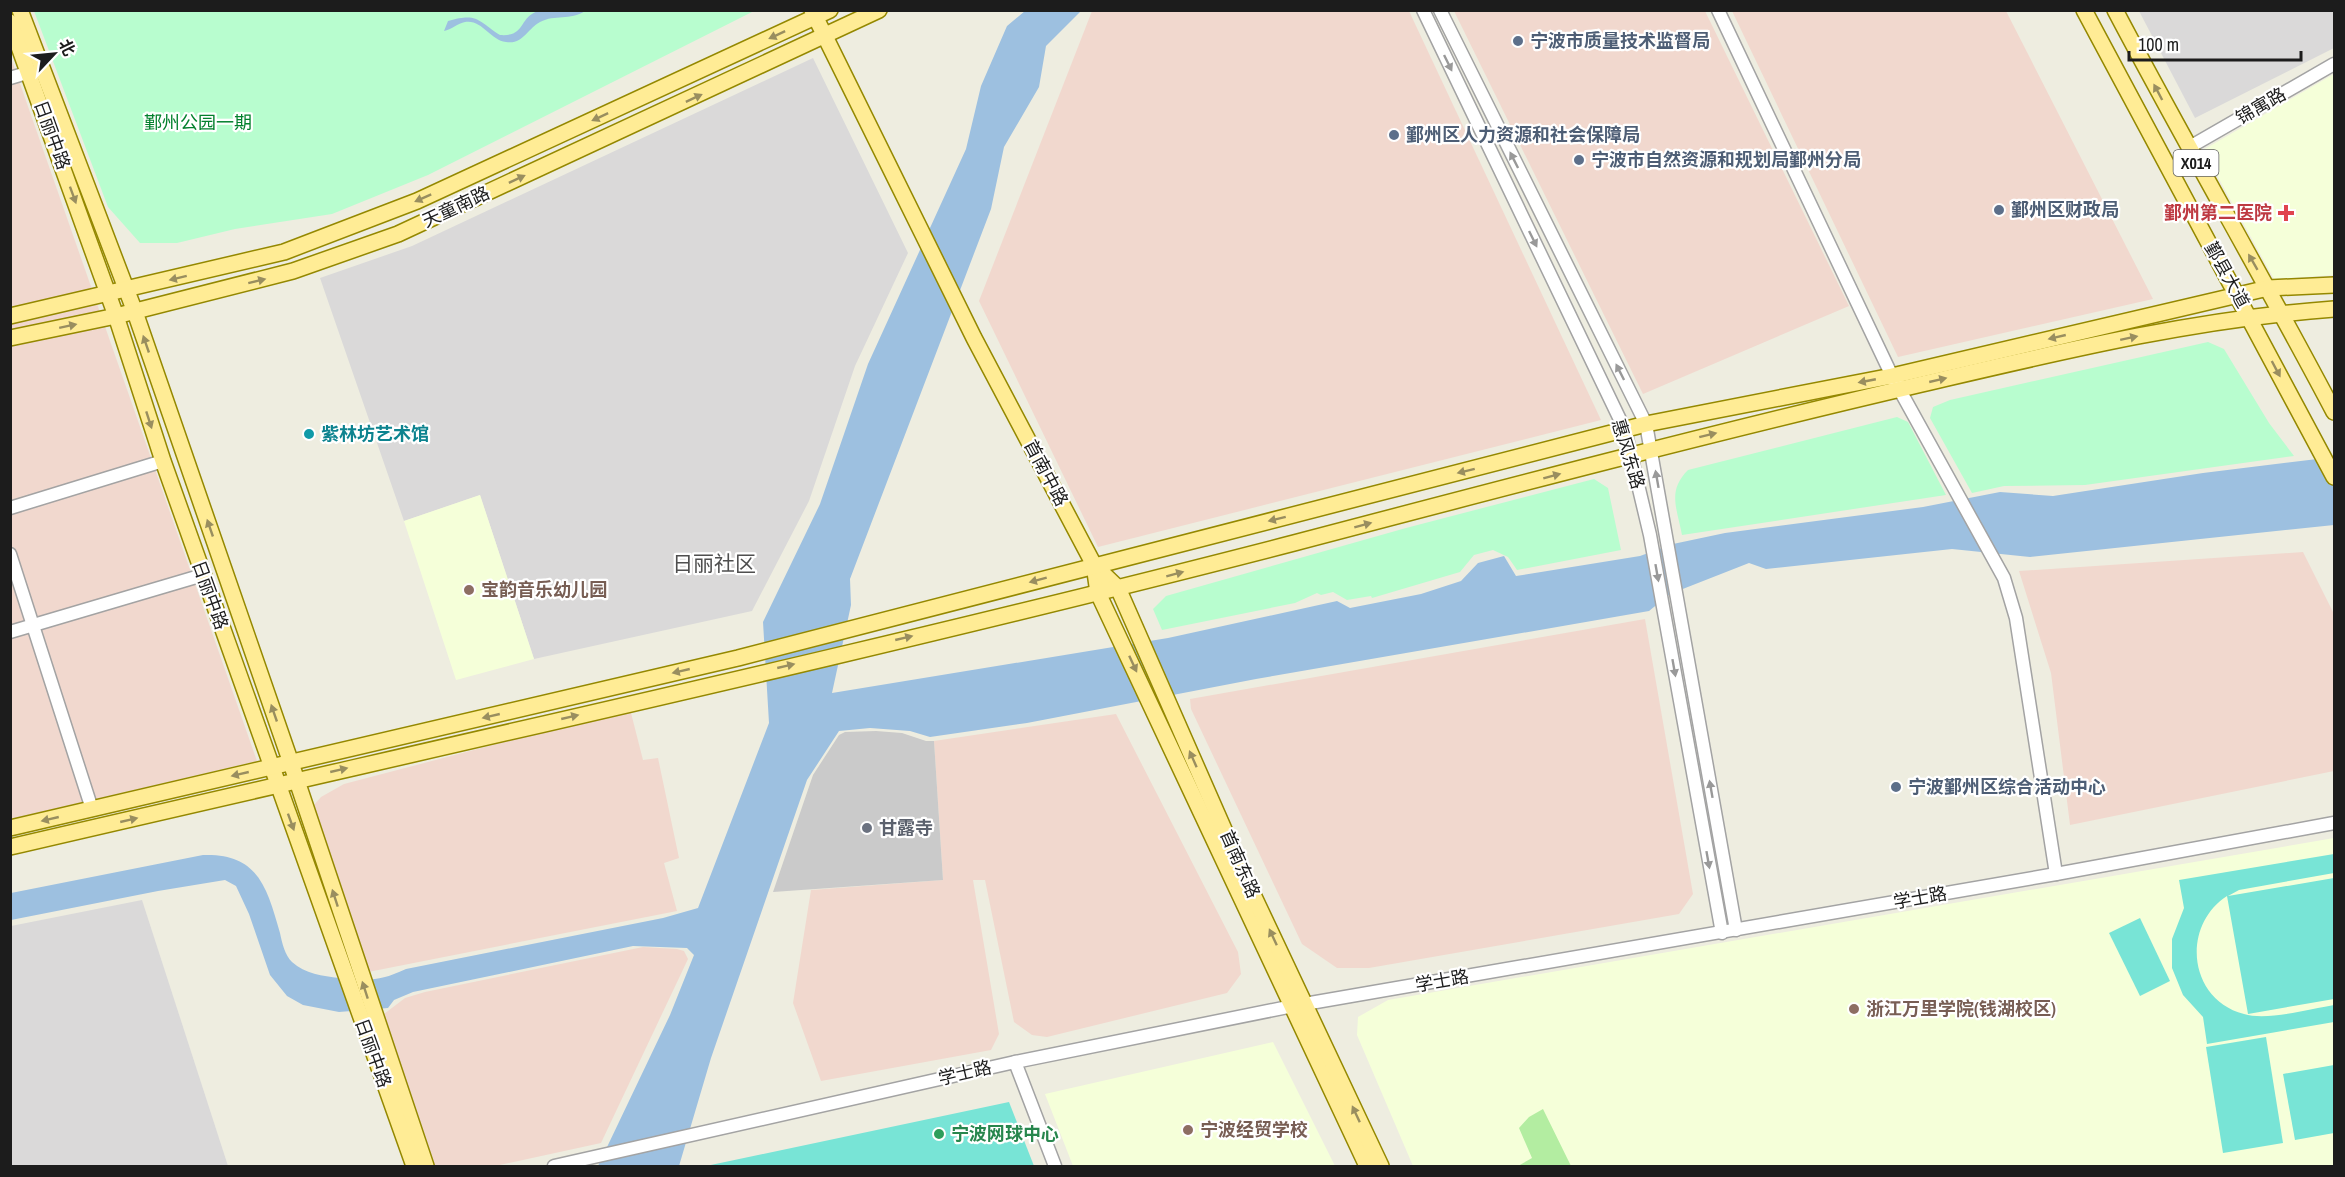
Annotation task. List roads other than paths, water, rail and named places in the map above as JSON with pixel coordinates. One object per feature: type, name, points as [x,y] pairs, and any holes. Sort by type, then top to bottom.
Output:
[{"type":"main road","name":"日丽中路","points":[[20,10],[135,312],[291,763],[346,956]]},
{"type":"main road","name":"天童南路","points":[[10,316],[127,291],[284,252],[417,201],[814,14],[830,10]]},
{"type":"main road","name":"天童南路","points":[[10,338],[135,312],[293,272],[398,234],[825,38],[879,10]]},
{"type":"main road","name":"鄞县大道","points":[[2084,10],[2334,477]]},
{"type":"main road","name":"鄞县大道","points":[[2115,10],[2188,148],[2282,313],[2334,412]]},
{"type":"main road","points":[[814,14],[825,38]]},
{"type":"main road","name":"日丽中路","points":[[10,22],[109,295],[163,461],[277,785],[346,956],[414,1167]]},
{"type":"main road","name":"首南中路","points":[[825,38],[974,338],[1095,565],[1098,593],[1108,611]]},
{"type":"main road","points":[[10,847],[1098,593],[1651,450],[1896,382],[2237,295],[2268,288],[2334,285]]},
{"type":"main road","points":[[10,828],[738,658],[1647,424],[1896,382],[2186,326],[2282,313],[2334,309]]},
{"type":"main road","name":"首南东路","points":[[1095,565],[1118,588],[1132,626],[1167,701],[1367,1167]]},
{"type":"main road","name":"首南东路","points":[[1108,611],[1158,718],[1381,1167]]},
{"type":"main road","points":[[371,1028],[426,1167]]},
{"type":"street","name":"惠风东路","points":[[1423,10],[1625,430],[1650,535],[1722,933]]},
{"type":"street","name":"惠风东路","points":[[1440,10],[1647,424],[1736,930]]},
{"type":"street","points":[[1718,10],[1896,382],[2004,578],[2016,618],[2056,874]]},
{"type":"street","name":"锦寓路","points":[[2188,148],[2334,64]]},
{"type":"street","points":[[10,78],[30,72]]},
{"type":"street","points":[[10,508],[163,461]]},
{"type":"street","points":[[10,554],[92,809]]},
{"type":"street","points":[[10,632],[203,575]]},
{"type":"street","name":"学士路","points":[[554,1167],[1015,1062],[1299,1005],[1722,933],[2334,823]]},
{"type":"street","points":[[1015,1062],[1055,1167]]},
{"type":"place","name":"宁波市质量技术监督局","points":[[1518,41]]},
{"type":"place","name":"鄞州区人力资源和社会保障局","points":[[1394,135]]},
{"type":"place","name":"宁波市自然资源和规划局鄞州分局","points":[[1579,160]]},
{"type":"place","name":"鄞州区财政局","points":[[1999,210]]},
{"type":"place","name":"鄞州第二医院","points":[[2286,213]]},
{"type":"place","name":"紫林坊艺术馆","points":[[309,434]]},
{"type":"place","name":"宝韵音乐幼儿园","points":[[469,590]]},
{"type":"place","name":"宁波鄞州区综合活动中心","points":[[1896,787]]},
{"type":"place","name":"甘露寺","points":[[867,828]]},
{"type":"place","name":"浙江万里学院(钱湖校区)","points":[[1854,1009]]},
{"type":"place","name":"宁波经贸学校","points":[[1188,1130]]},
{"type":"place","name":"宁波网球中心","points":[[939,1134]]},
{"type":"district","name":"日丽社区","points":[[714,564]]},
{"type":"park label","name":"鄞州公园一期","points":[[198,123]]}]
